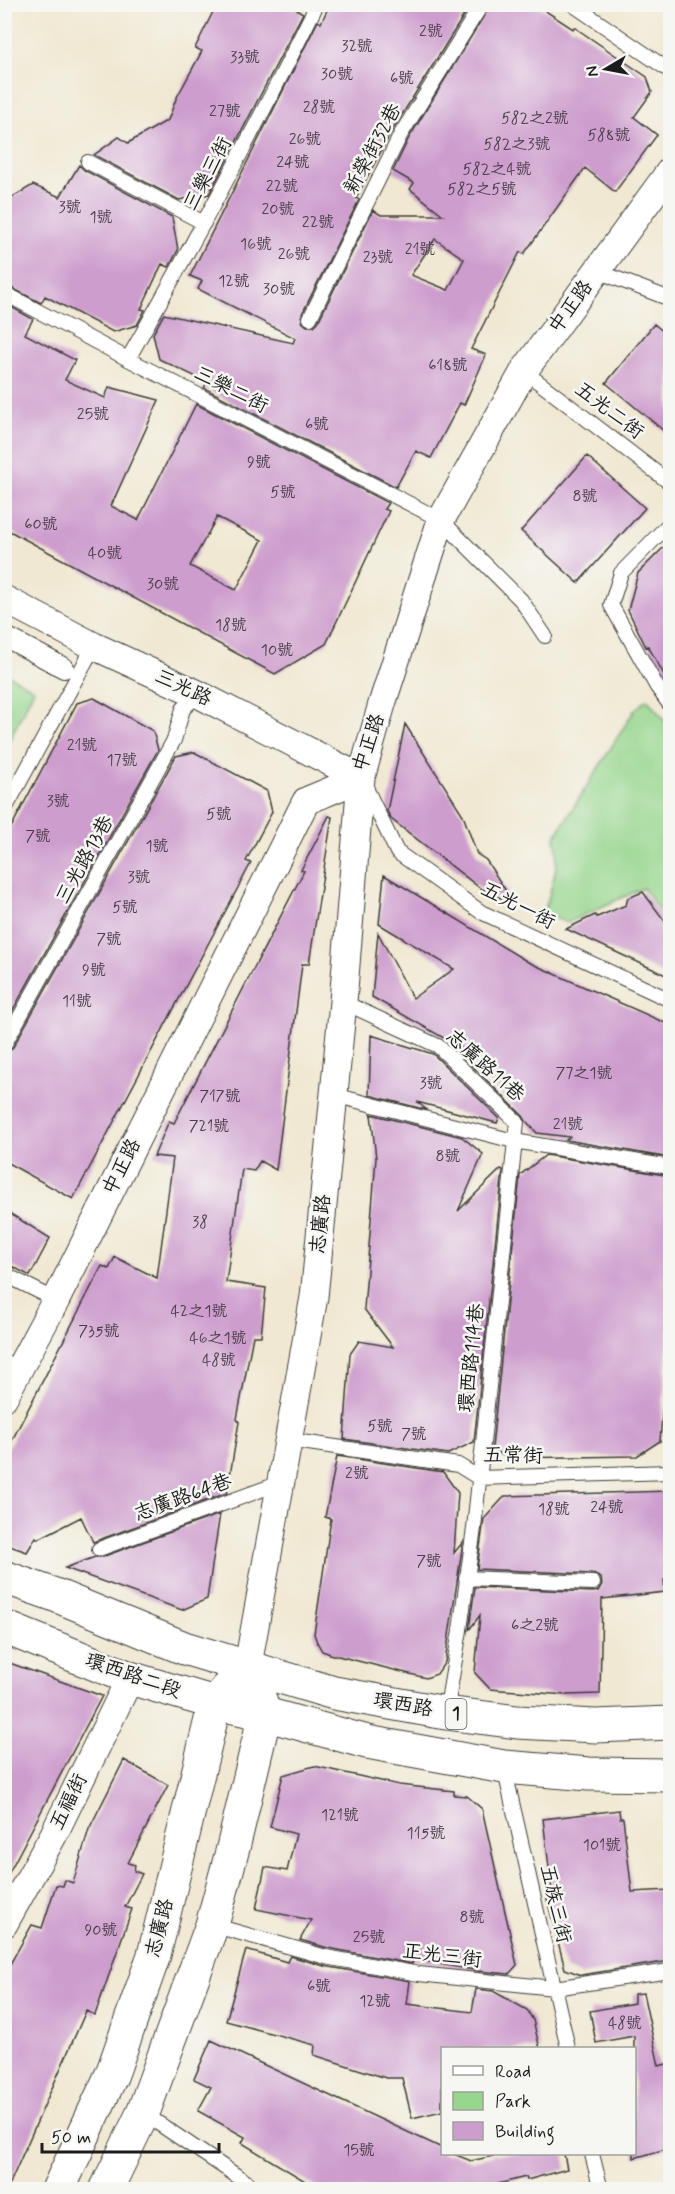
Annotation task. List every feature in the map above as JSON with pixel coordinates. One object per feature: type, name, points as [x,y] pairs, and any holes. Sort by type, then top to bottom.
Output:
[{"type":"main road","name":"1","points":[[4,1577],[55,1595],[184,1648],[248,1665]]},
{"type":"main road","name":"環西路二段","points":[[4,1627],[130,1678],[215,1703],[265,1714]]},
{"type":"main road","name":"志廣路","points":[[58,2190],[112,2074],[154,1955],[215,1703],[248,1665],[265,1714]]},
{"type":"main road","name":"環西路","points":[[248,1665],[334,1693],[446,1713],[517,1722],[596,1726],[670,1723]]},
{"type":"main road","name":"1","points":[[265,1714],[368,1742],[504,1767],[589,1774],[670,1776]]},
{"type":"main road","points":[[106,2190],[143,2113],[212,1925],[265,1714]]},
{"type":"street","name":"中正路","points":[[4,1397],[56,1300],[306,801],[361,778],[382,704],[441,520],[524,371],[670,171]]},
{"type":"street","name":"三光路","points":[[4,599],[94,646],[198,694],[361,778]]},
{"type":"street","points":[[4,636],[64,668]]},
{"type":"street","name":"志廣路","points":[[248,1665],[314,1297],[343,1002],[361,778]]},
{"type":"street","name":"五福街","points":[[4,1924],[54,1834],[130,1678]]},
{"type":"lane","name":"三樂三街","points":[[128,359],[277,87],[318,4]]},
{"type":"lane","name":"新榮街32巷","points":[[310,318],[400,134],[482,4]]},
{"type":"lane","points":[[572,4],[670,71]]},
{"type":"lane","points":[[88,162],[204,223]]},
{"type":"lane","points":[[597,271],[670,299]]},
{"type":"lane","name":"三樂二街","points":[[4,293],[441,520],[521,600],[545,636]]},
{"type":"lane","name":"五光二街","points":[[524,371],[670,483]]},
{"type":"lane","points":[[670,523],[621,573],[610,605],[657,687],[670,705]]},
{"type":"lane","points":[[4,811],[94,646]]},
{"type":"lane","name":"三光路13巷","points":[[4,1045],[174,740],[183,710],[198,694]]},
{"type":"lane","name":"五光一街","points":[[361,778],[397,852],[481,912],[670,1000]]},
{"type":"lane","name":"志廣路11巷","points":[[343,1002],[438,1046],[518,1122],[514,1141]]},
{"type":"lane","points":[[334,1095],[514,1141],[670,1167]]},
{"type":"lane","name":"環西路114巷","points":[[446,1713],[460,1630],[479,1478],[514,1141]]},
{"type":"lane","points":[[4,1274],[56,1300]]},
{"type":"lane","name":"五常街","points":[[288,1440],[458,1465],[479,1478],[670,1472]]},
{"type":"lane","name":"志廣路64巷","points":[[99,1549],[280,1483]]},
{"type":"lane","points":[[466,1578],[593,1583]]},
{"type":"lane","name":"五族三街","points":[[504,1767],[568,2047]]},
{"type":"lane","name":"正光三街","points":[[212,1925],[326,1958],[419,1974],[554,1988],[670,1971]]},
{"type":"lane","points":[[143,2113],[258,2190]]},
{"type":"lane","points":[[592,2155],[601,2190]]},
{"type":"green space","points":[[5,673],[34,689],[5,750]]},
{"type":"green space","points":[[647,699],[670,727],[670,925],[643,888],[567,923],[544,913],[556,866],[555,837],[634,711]]},
{"type":"building","points":[[217,4],[287,4],[303,13],[209,194],[179,200],[94,155],[119,137],[128,143],[168,120],[176,99],[202,51],[195,48]]},
{"type":"building","points":[[330,4],[471,4],[393,129],[356,198],[359,200],[302,314],[302,322],[307,326],[314,326],[318,322],[373,210],[381,215],[443,215],[410,189],[414,183],[393,171],[409,138],[491,4],[535,4],[573,29],[574,27],[647,77],[652,92],[634,117],[657,135],[615,192],[585,168],[524,254],[520,252],[471,349],[486,355],[464,405],[460,403],[431,458],[416,451],[396,487],[204,388],[207,382],[159,359],[153,334],[164,314],[293,343],[295,338],[198,289],[202,281],[190,276],[318,21],[321,23]],"holes":[[[435,239],[464,259],[448,290],[411,275]]]},
{"type":"building","points":[[79,165],[84,170],[172,217],[178,250],[169,267],[162,264],[141,309],[145,310],[137,325],[113,332],[45,296],[41,303],[4,284],[4,202],[33,185],[60,197]]},
{"type":"building","points":[[4,303],[33,319],[25,334],[75,360],[65,380],[105,398],[109,387],[159,400],[111,506],[138,520],[196,404],[388,503],[384,509],[389,511],[326,644],[275,674],[4,528]],"holes":[[[217,517],[262,540],[236,590],[190,566]]]},
{"type":"building","points":[[654,324],[670,337],[670,436],[606,383]]},
{"type":"building","points":[[587,456],[645,508],[578,583],[521,531]]},
{"type":"building","points":[[670,541],[670,685],[648,646],[646,647],[628,610],[638,573]]},
{"type":"building","points":[[94,698],[153,731],[158,750],[4,1026],[4,841],[77,703]]},
{"type":"building","points":[[405,724],[463,815],[477,854],[486,860],[515,905],[480,888],[391,819],[387,811]]},
{"type":"building","points":[[194,752],[267,791],[272,812],[246,861],[251,863],[73,1199],[4,1161],[4,1054],[12,1049],[176,756]]},
{"type":"building","points":[[329,816],[332,817],[309,964],[302,964],[276,1170],[260,1161],[254,1171],[242,1169],[226,1282],[266,1288],[261,1336],[253,1336],[237,1419],[239,1422],[227,1493],[93,1542],[81,1517],[38,1539],[36,1537],[27,1552],[4,1544],[4,1456],[102,1266],[109,1269],[115,1257],[157,1278],[173,1158],[154,1156],[169,1121],[174,1123],[304,871],[301,870]]},
{"type":"building","points":[[384,875],[528,962],[670,1025],[670,1158],[566,1140],[570,1137],[537,1133],[470,1064],[483,1068],[486,1062],[372,997],[378,933],[413,998],[454,969],[379,924]]},
{"type":"building","points":[[643,892],[670,928],[670,977],[566,929],[595,915],[597,917],[626,905],[628,898]]},
{"type":"building","points":[[371,1035],[433,1054],[499,1118],[497,1123],[417,1102],[427,1110],[369,1095]]},
{"type":"building","points":[[371,1114],[462,1137],[483,1154],[458,1211],[501,1169],[503,1170],[474,1442],[448,1454],[344,1439],[350,1354],[359,1341],[393,1347],[364,1309],[376,1158]]},
{"type":"building","points":[[546,1155],[670,1176],[670,1314],[660,1441],[637,1456],[506,1458],[492,1448],[520,1175]]},
{"type":"building","points":[[4,1210],[50,1238],[30,1276],[4,1262]]},
{"type":"building","points":[[337,1456],[443,1472],[458,1493],[454,1553],[463,1542],[445,1662],[437,1674],[426,1678],[330,1654],[322,1651],[317,1642],[314,1634],[331,1519],[325,1517]]},
{"type":"building","points":[[670,1491],[670,1580],[664,1580],[665,1592],[602,1599],[600,1694],[566,1695],[490,1689],[475,1673],[480,1615],[469,1630],[475,1587],[593,1592],[598,1591],[602,1584],[601,1578],[593,1574],[477,1569],[484,1519],[505,1496]]},
{"type":"building","points":[[220,1514],[207,1599],[182,1610],[65,1568],[95,1557],[102,1557]]},
{"type":"building","points":[[4,1661],[102,1696],[4,1882]]},
{"type":"building","points":[[124,1760],[168,1785],[128,1863],[135,1865],[134,1871],[142,1874],[125,1907],[132,1909],[95,2015],[86,2011],[7,2190],[4,2190],[4,1975],[32,1925],[42,1928],[56,1885],[63,1886],[65,1880],[73,1883],[89,1829]]},
{"type":"building","points":[[314,1766],[399,1785],[454,1791],[454,1795],[467,1796],[482,1809],[517,1965],[509,1974],[413,1959],[412,1964],[328,1948],[300,1940],[311,1920],[256,1909],[265,1867],[287,1871],[296,1834],[270,1827],[283,1775]]},
{"type":"building","points":[[619,1810],[620,1818],[623,1818],[632,1892],[670,1890],[670,1961],[581,1975],[565,1969],[547,1899],[553,1899],[543,1819]]},
{"type":"building","points":[[246,1950],[287,1962],[290,1956],[324,1966],[410,1981],[407,2004],[472,2012],[476,1989],[493,1991],[527,2010],[533,2020],[540,2047],[441,2047],[441,2111],[412,2118],[402,2078],[386,2078],[314,2055],[315,2045],[226,2021]]},
{"type":"building","points":[[643,1993],[659,2066],[670,2063],[670,2148],[634,2158],[636,2155],[636,2047],[634,2047],[634,2036],[596,2043],[590,2011],[634,2003],[634,1994]]},
{"type":"building","points":[[211,2040],[441,2148],[441,2155],[456,2155],[471,2161],[492,2155],[564,2155],[567,2169],[527,2180],[526,2177],[474,2190],[320,2190],[242,2143],[245,2137],[198,2111],[211,2087],[194,2079]]}]
